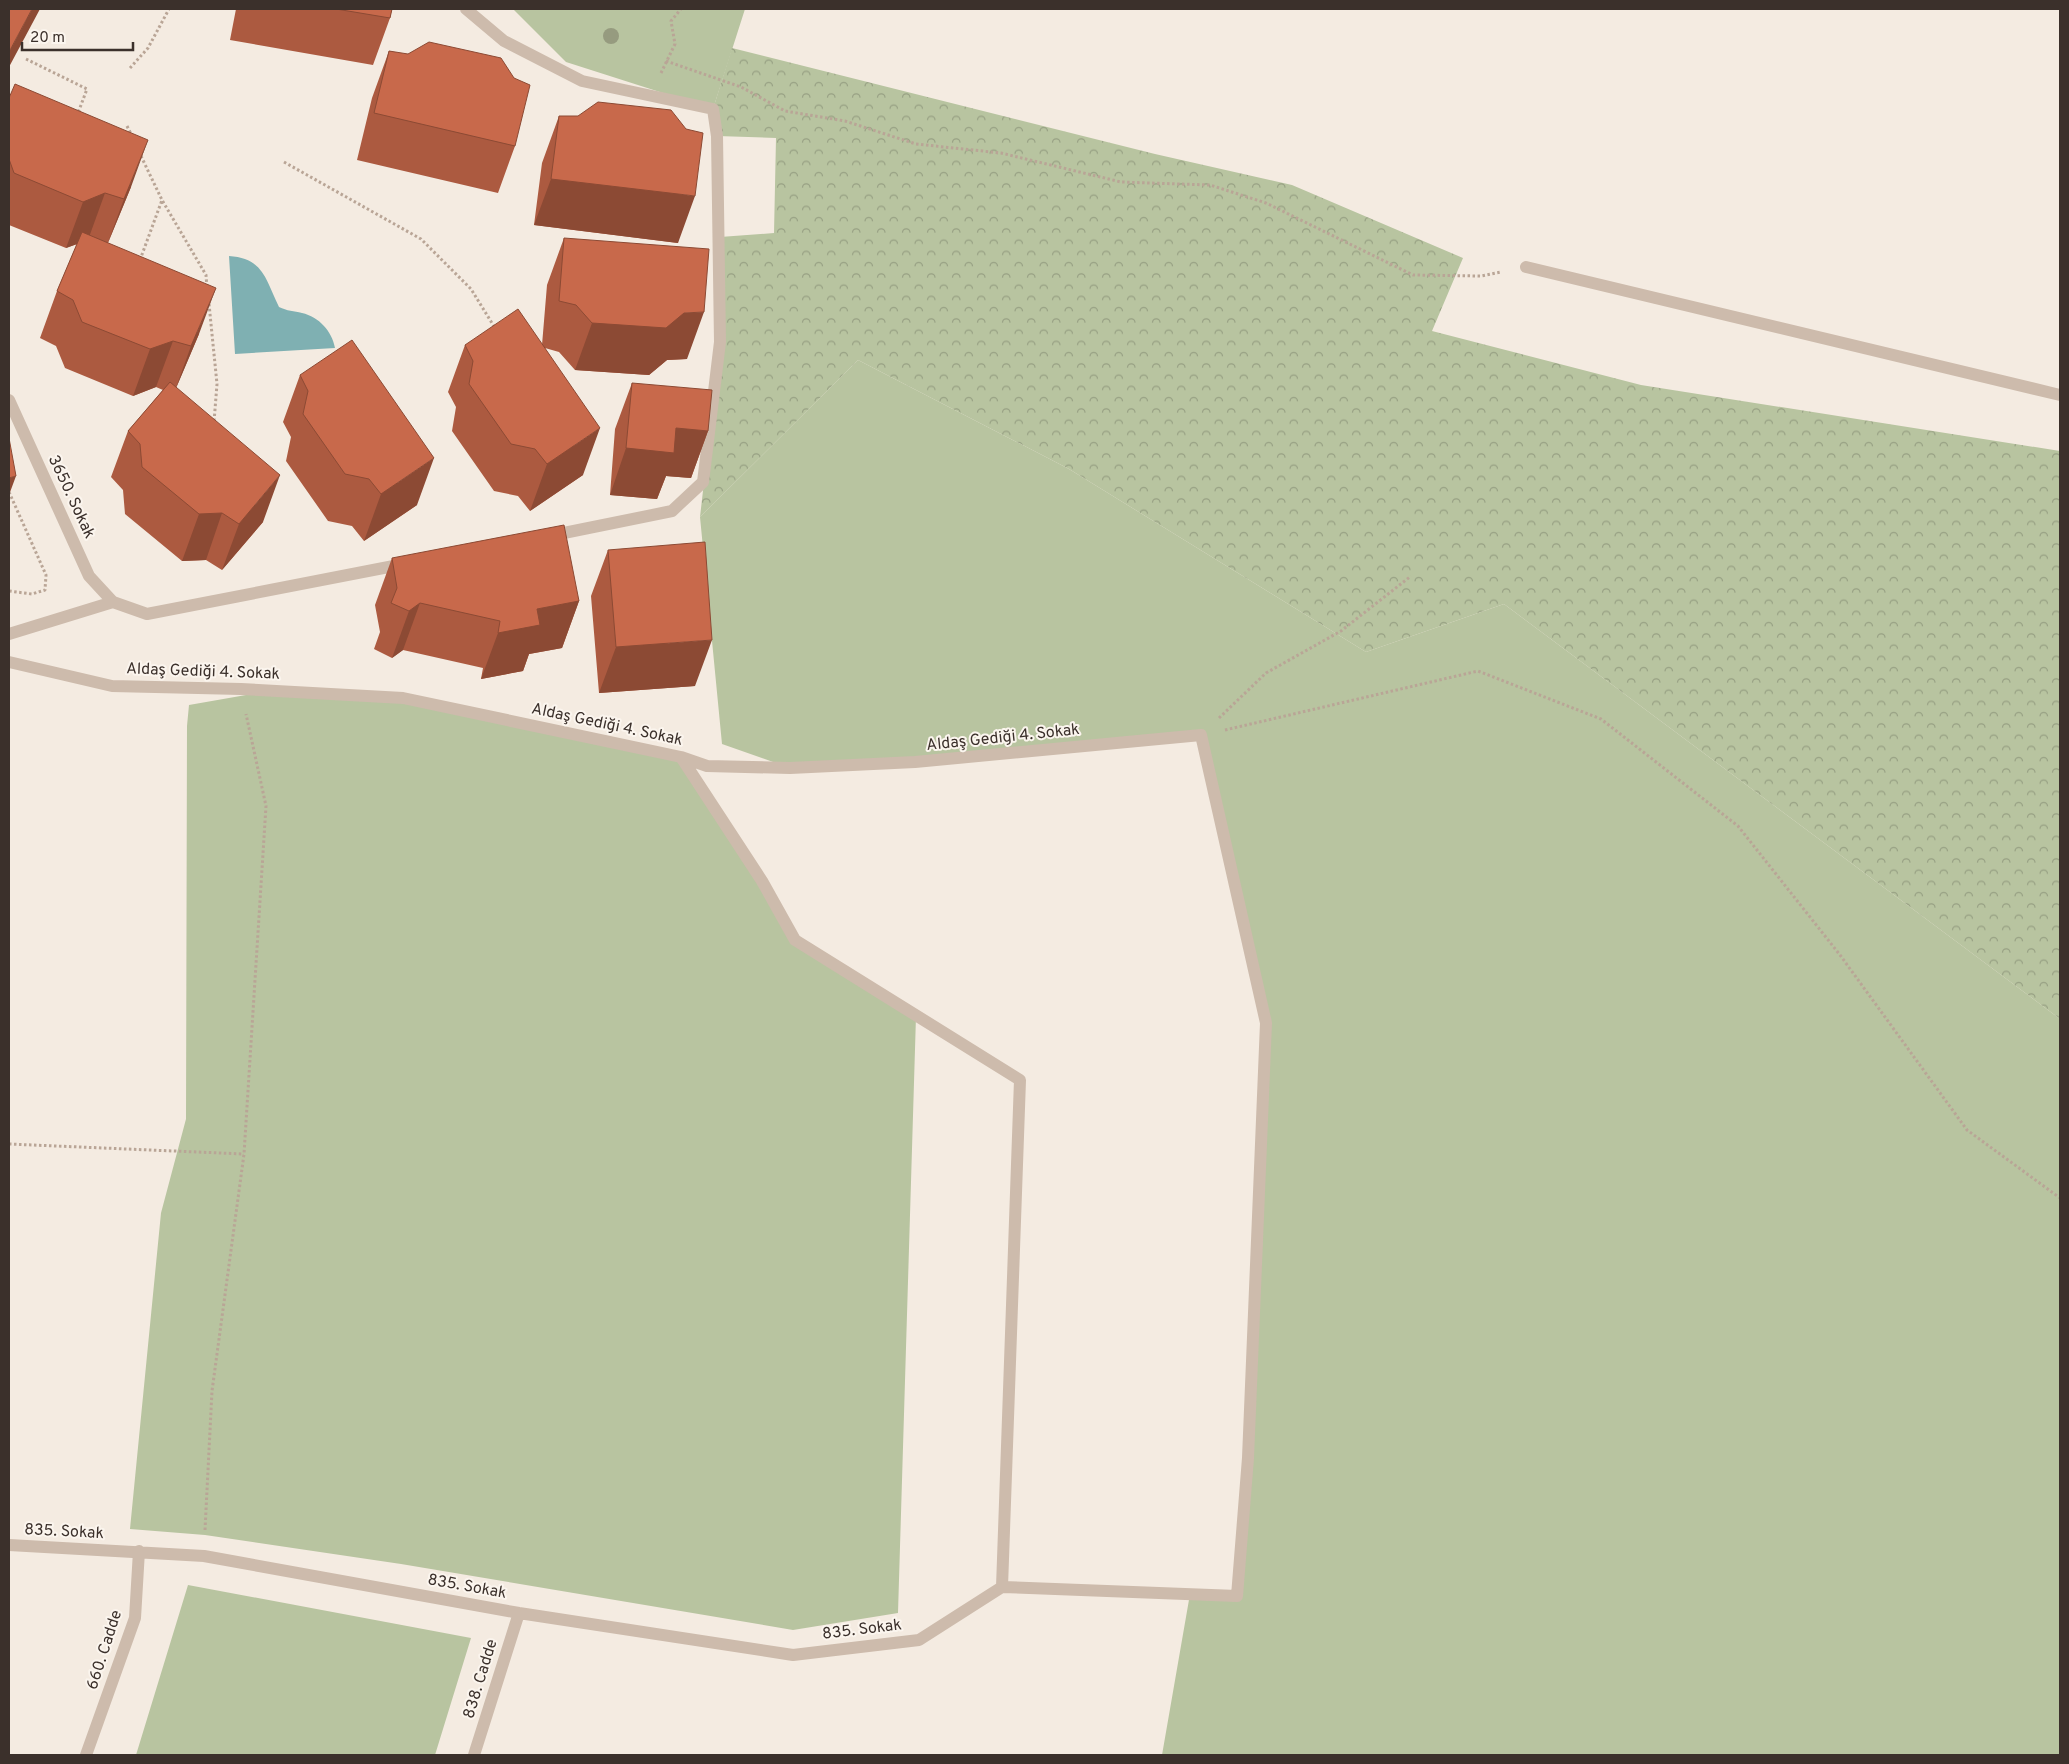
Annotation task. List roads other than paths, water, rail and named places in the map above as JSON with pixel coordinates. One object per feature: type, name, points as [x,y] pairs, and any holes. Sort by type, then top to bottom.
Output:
[{"type":"street","points":[[466,9],[504,41],[582,81],[713,109],[718,136],[720,342],[703,482],[672,511],[535,538]]},
{"type":"street","points":[[1526,267],[2060,395]]},
{"type":"street","name":"3650. Sokak","points":[[9,400],[89,576],[113,602]]},
{"type":"street","points":[[9,634],[113,602],[147,614],[419,561]]},
{"type":"street","name":"Aldaş Gediği 4. Sokak","points":[[9,662],[112,686],[241,688],[403,698],[681,757],[707,766],[799,768],[915,762],[1200,735],[1266,1023],[1248,1458],[1237,1596],[1002,1587]]},
{"type":"street","points":[[681,757],[762,881],[795,940],[1020,1080],[1002,1587]]},
{"type":"street","name":"835. Sokak","points":[[9,1545],[204,1556],[519,1613],[793,1655],[919,1640],[1002,1587]]},
{"type":"street","name":"660. Cadde","points":[[86,1755],[135,1618],[139,1551]]},
{"type":"street","name":"838. Cadde","points":[[474,1755],[519,1613]]},
{"type":"water","points":[[229,256],[250,261],[257,266],[267,280],[279,307],[308,315],[319,321],[331,336],[335,348],[235,354]]}]
